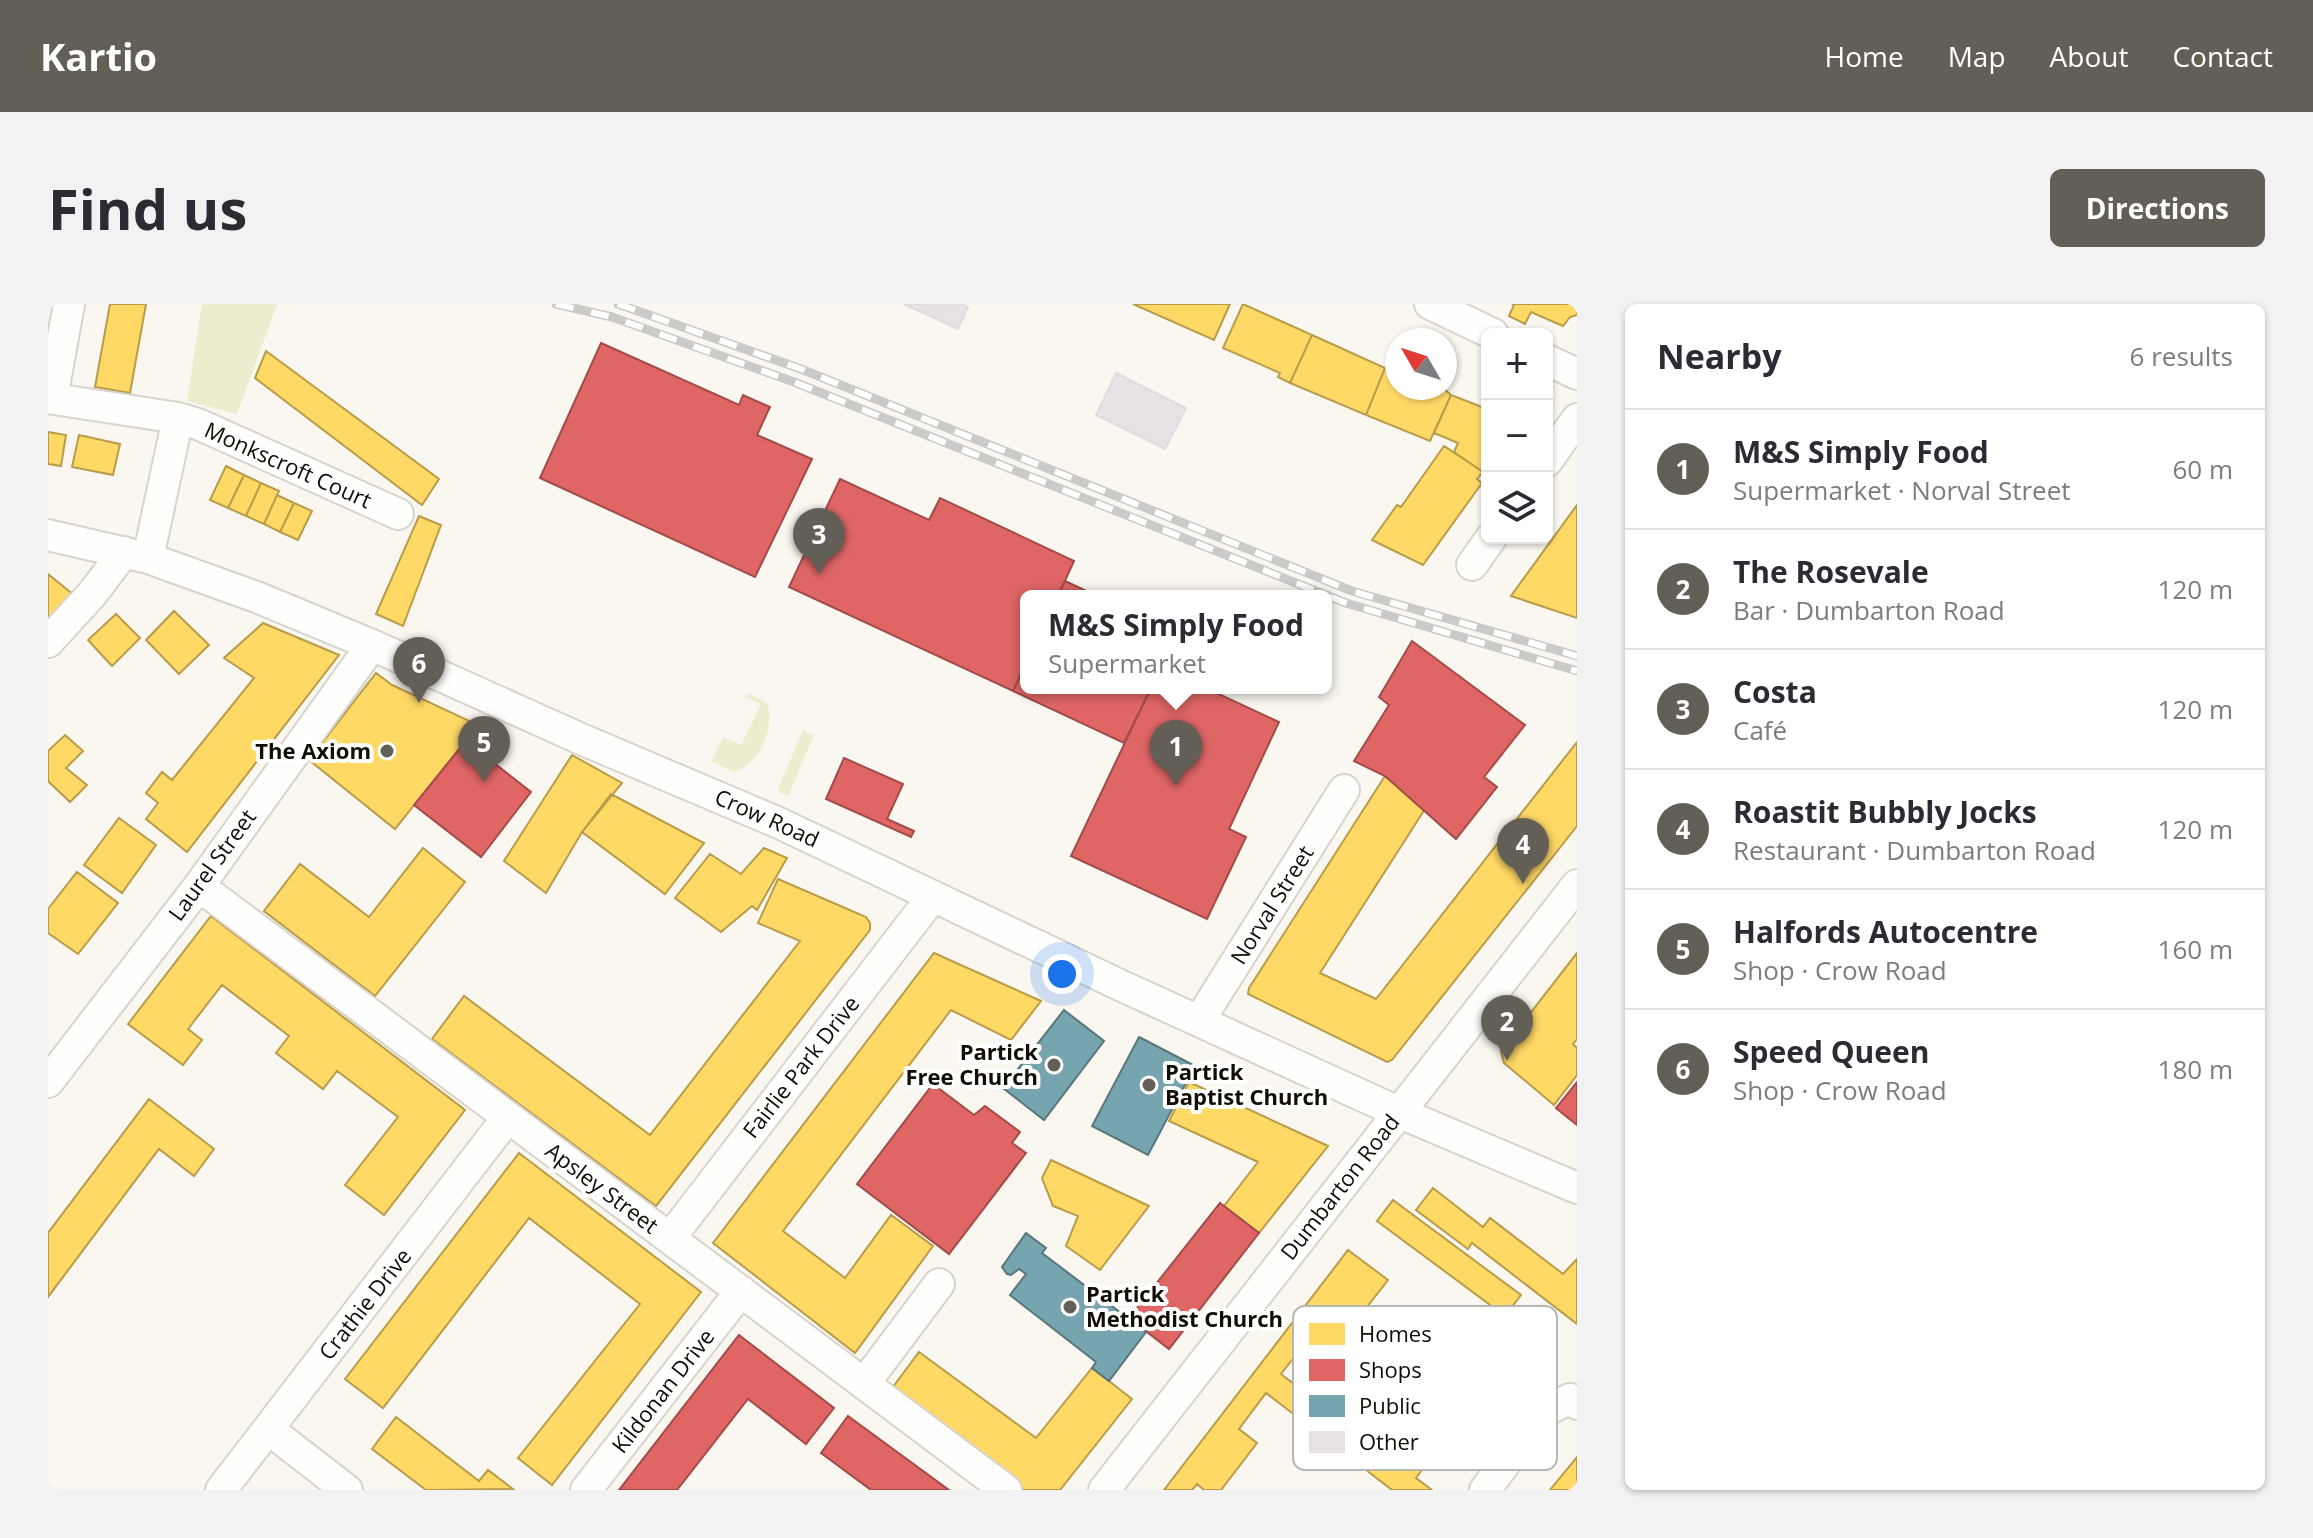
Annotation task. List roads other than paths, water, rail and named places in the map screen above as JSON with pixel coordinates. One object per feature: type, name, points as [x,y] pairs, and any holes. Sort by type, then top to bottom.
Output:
[{"type":"street","points":[[50,398],[69,304]]},
{"type":"street","points":[[1430,304],[1481,328]]},
{"type":"street","points":[[1553,363],[1577,374]]},
{"type":"street","name":"Monkscroft Court","points":[[50,398],[178,418],[198,424],[398,514]]},
{"type":"street","points":[[48,642],[92,594],[136,555],[178,418]]},
{"type":"street","points":[[1553,453],[1577,419]]},
{"type":"street","name":"Crow Road","points":[[48,535],[136,555],[259,598],[372,645],[605,750],[758,813],[1199,1021],[1398,1112],[1577,1188]]},
{"type":"street","points":[[1472,565],[1487,544]]},
{"type":"street","name":"Laurel Street","points":[[48,1082],[199,886],[372,645]]},
{"type":"street","name":"Norval Street","points":[[1199,1021],[1344,790]]},
{"type":"street","name":"Dumbarton Road","points":[[1104,1490],[1577,885]]},
{"type":"street","name":"Apsley Street","points":[[199,886],[1006,1490]]},
{"type":"street","name":"Fairlie Park Drive","points":[[670,1238],[933,896]]},
{"type":"street","name":"Crathie Drive","points":[[221,1490],[508,1117]]},
{"type":"street","points":[[864,1384],[939,1284]]},
{"type":"street","name":"Kildonan Drive","points":[[586,1490],[741,1291]]},
{"type":"street","points":[[268,1429],[347,1490]]},
{"type":"street","points":[[1485,1490],[1503,1470]]},
{"type":"railway","points":[[556,304],[612,317],[794,382],[1314,590]]},
{"type":"railway","points":[[618,304],[801,369],[1352,591],[1577,656]]},
{"type":"railway","points":[[1332,597],[1577,671]]},
{"type":"place","name":"Costa","points":[[819,574]]},
{"type":"place","name":"Speed Queen","points":[[419,703]]},
{"type":"place","name":"The Axiom","points":[[387,751]]},
{"type":"place","name":"Halfords Autocentre","points":[[484,782]]},
{"type":"place","name":"M&S Simply Food","points":[[1176,786]]},
{"type":"place","name":"Roastit Bubbly Jocks","points":[[1523,884]]},
{"type":"place","name":"The Rosevale","points":[[1507,1061]]},
{"type":"place","name":"Partick Free Church","points":[[1054,1065]]},
{"type":"place","name":"Partick Baptist Church","points":[[1149,1085]]},
{"type":"place","name":"Partick Methodist Church","points":[[1070,1307]]}]
